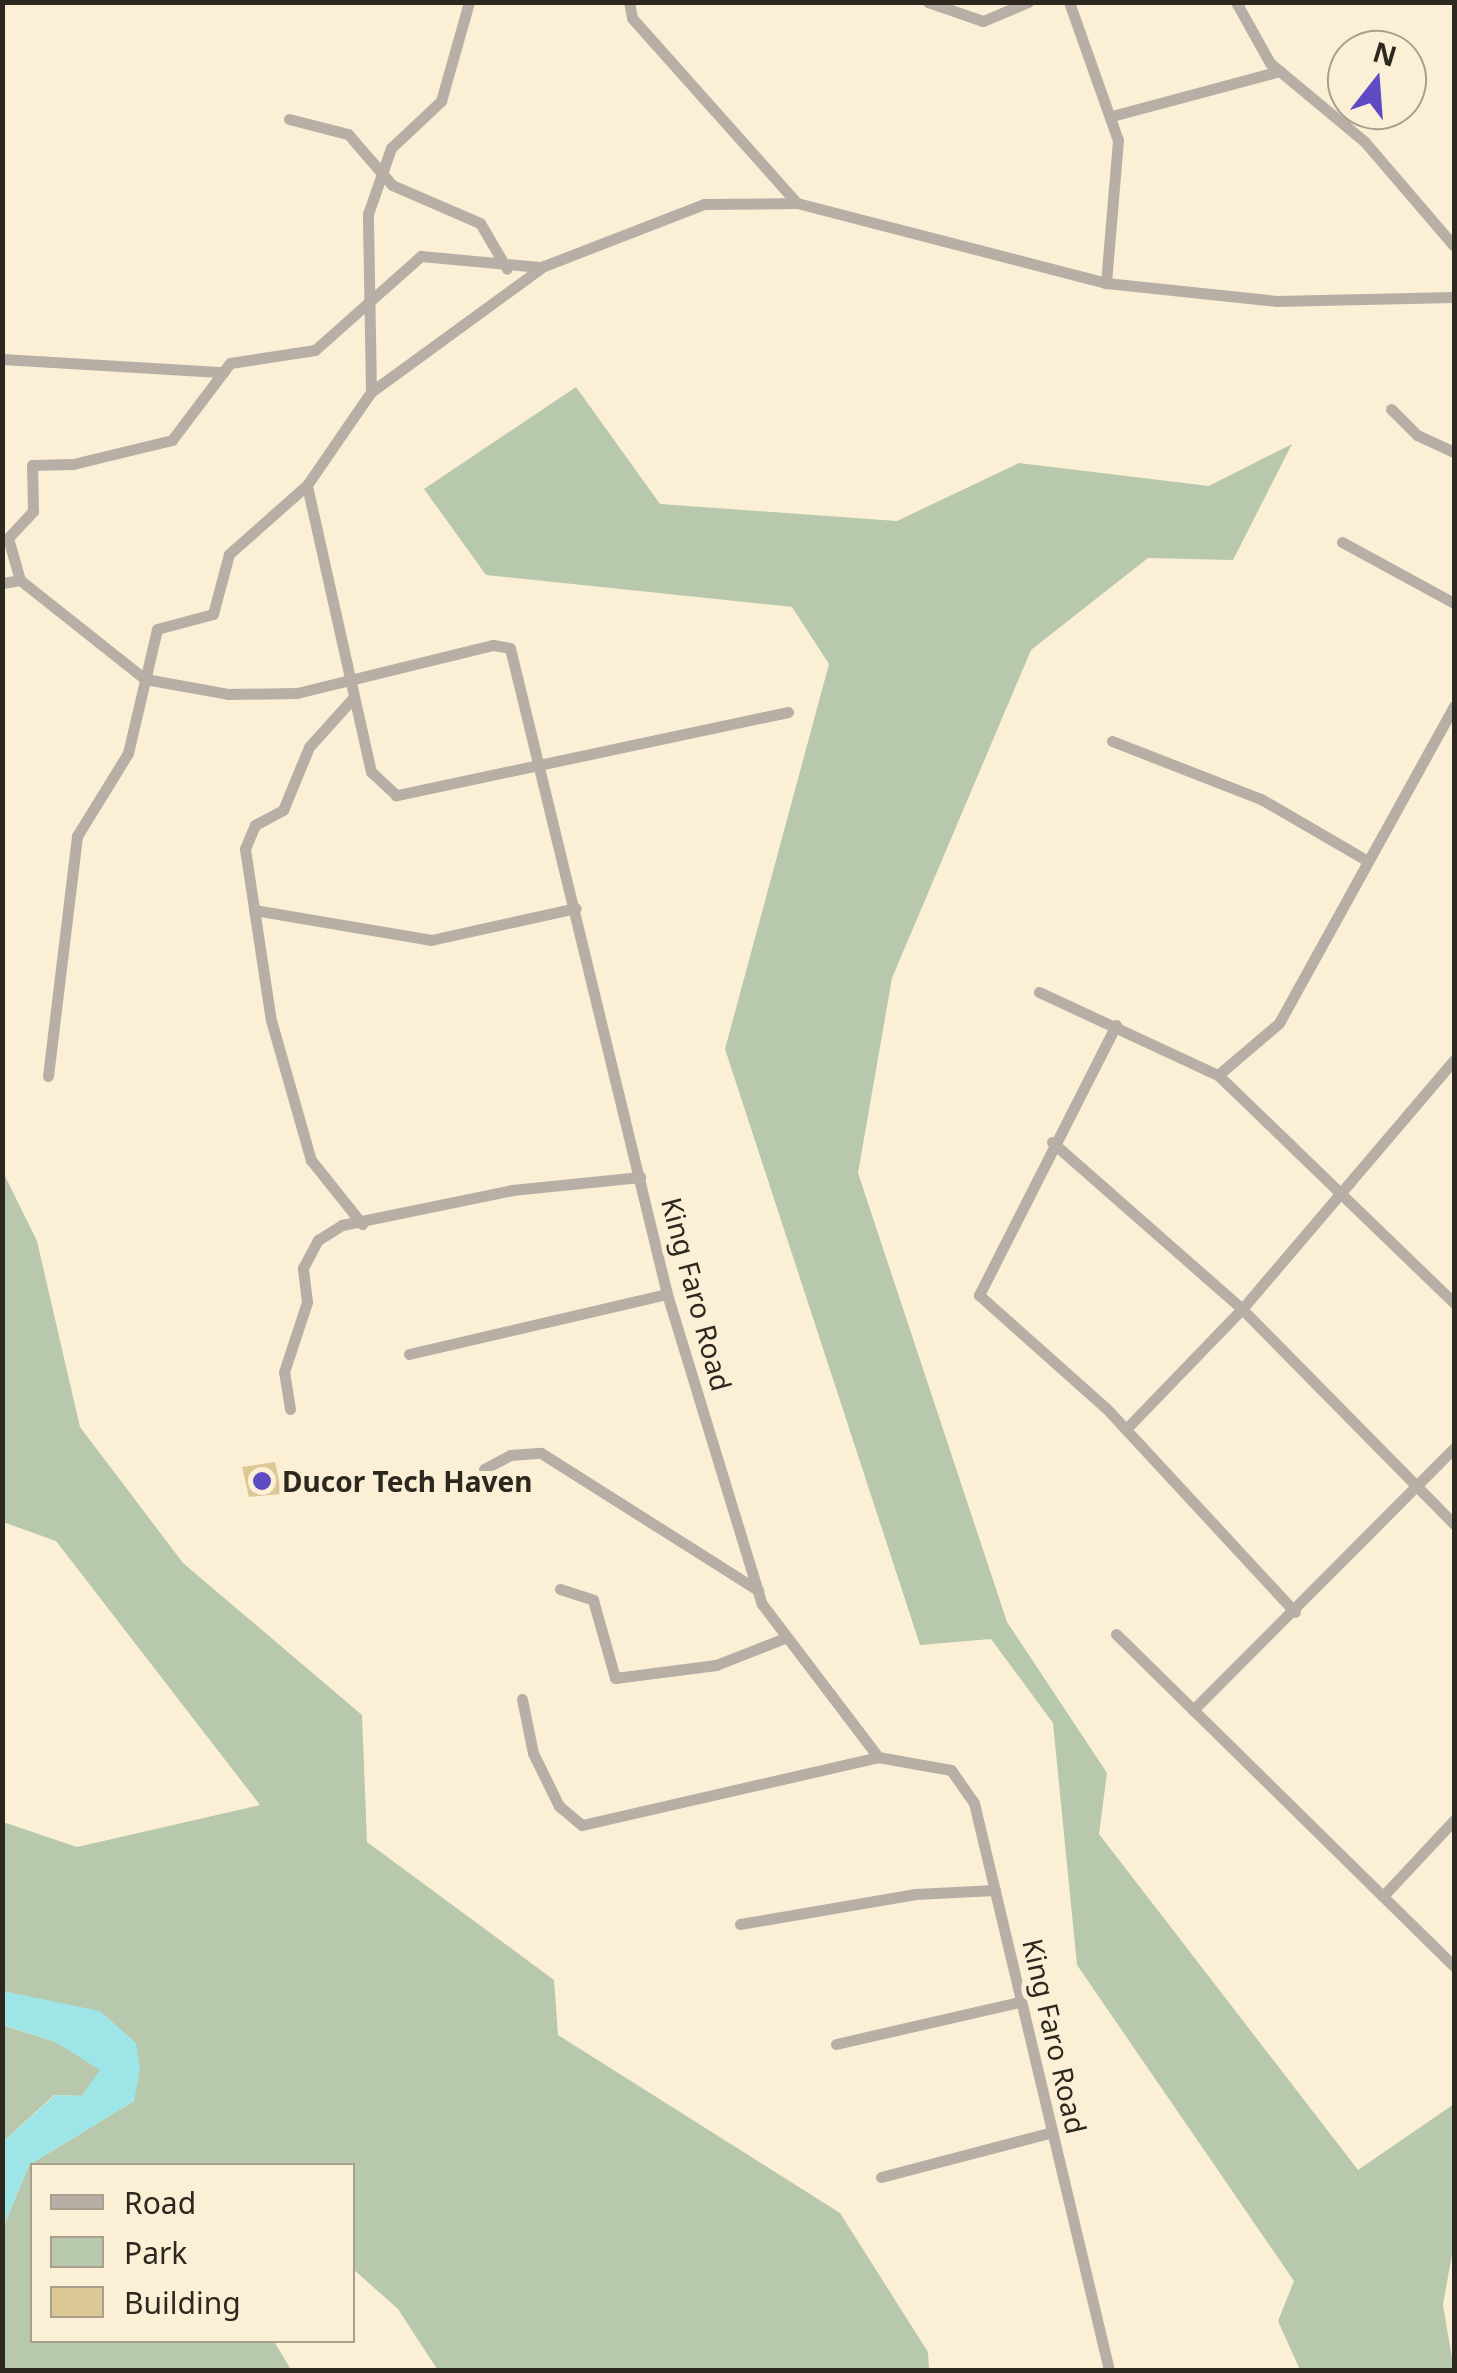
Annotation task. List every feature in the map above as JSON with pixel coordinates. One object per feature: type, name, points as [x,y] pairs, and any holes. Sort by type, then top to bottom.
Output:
[{"type":"street","points":[[371,392],[366,313],[368,214],[391,148],[441,102],[469,2]]},
{"type":"street","points":[[630,2],[632,18],[797,202]]},
{"type":"street","points":[[928,2],[984,21],[1028,2]]},
{"type":"street","points":[[1069,2],[1112,116],[1119,160],[1106,282]]},
{"type":"street","points":[[1236,2],[1280,71],[1364,141],[1454,246]]},
{"type":"street","points":[[1112,116],[1280,71]]},
{"type":"street","points":[[289,119],[348,134],[379,176],[480,223],[506,269]]},
{"type":"street","points":[[48,1076],[77,836],[128,753],[157,628],[212,614],[229,554],[307,485],[371,392],[544,266],[704,204],[797,202],[1106,282],[1276,300],[1454,298]]},
{"type":"street","points":[[2,584],[20,580],[8,538],[34,510],[32,465],[74,464],[172,440],[230,363],[316,350],[366,313],[421,256],[506,269],[544,266]]},
{"type":"street","points":[[2,359],[224,372]]},
{"type":"street","points":[[1390,409],[1417,435],[1454,452]]},
{"type":"street","points":[[307,485],[371,772],[396,796],[544,768],[788,712]]},
{"type":"street","points":[[1342,542],[1454,603]]},
{"type":"street","name":"King Faro Road","points":[[20,580],[145,678],[228,694],[352,683],[493,644],[510,648],[544,768],[667,1294],[758,1590],[784,1638],[878,1757],[951,1770],[974,1803],[1109,2370]]},
{"type":"street","points":[[354,697],[309,747],[283,810],[255,825],[244,850],[272,1020],[311,1160],[362,1224]]},
{"type":"street","points":[[1218,1075],[1279,1023],[1366,860],[1424,771],[1454,706]]},
{"type":"street","points":[[1112,740],[1261,799],[1366,860]]},
{"type":"street","points":[[254,910],[431,940],[576,908]]},
{"type":"street","points":[[1039,992],[1218,1075],[1454,1303]]},
{"type":"street","points":[[1116,1025],[1052,1142],[979,1295],[1126,1429],[1295,1612]]},
{"type":"street","points":[[1126,1429],[1242,1308],[1454,1060]]},
{"type":"street","points":[[1052,1142],[1242,1308],[1454,1524]]},
{"type":"street","points":[[290,1409],[283,1385],[308,1302],[303,1268],[318,1240],[342,1224],[362,1224],[512,1190],[640,1177]]},
{"type":"street","points":[[409,1354],[667,1294]]},
{"type":"street","points":[[1192,1710],[1295,1612],[1454,1448]]},
{"type":"street","points":[[484,1469],[510,1455],[540,1452],[758,1590]]},
{"type":"street","points":[[560,1588],[593,1600],[615,1678],[716,1665],[784,1638]]},
{"type":"street","points":[[1116,1634],[1454,1966]]},
{"type":"street","points":[[522,1699],[533,1753],[559,1806],[582,1826],[878,1757]]},
{"type":"street","points":[[1383,1896],[1454,1820]]},
{"type":"street","points":[[740,1924],[915,1894],[995,1890]]},
{"type":"street","points":[[836,2044],[1020,2002]]},
{"type":"street","points":[[881,2177],[1052,2132]]},
{"type":"green space","points":[[576,387],[660,504],[897,521],[1019,463],[1209,486],[1292,444],[1233,560],[1148,558],[1031,650],[892,978],[858,1173],[1007,1622],[1107,1773],[1099,1834],[1358,2170],[1454,2104],[1454,2243],[1443,2305],[1454,2370],[1300,2370],[1278,2321],[1294,2281],[1077,1965],[1053,1723],[991,1639],[920,1645],[725,1049],[829,664],[792,607],[486,575],[424,489]]},
{"type":"green space","points":[[2,1170],[37,1241],[80,1427],[183,1563],[362,1715],[367,1842],[554,1980],[558,2035],[840,2213],[928,2352],[929,2370],[437,2369],[398,2309],[355,2271],[355,2163],[32,2163],[134,2101],[27,1998],[3,1991],[3,1822],[77,1847],[260,1805],[56,1541],[3,1522]]},
{"type":"green space","points":[[2,2025],[56,2042],[101,2070],[82,2096],[54,2095],[3,2142]]},
{"type":"green space","points":[[29,2165],[30,2343],[275,2343],[291,2370],[3,2370],[3,2228]]},
{"type":"water","points":[[3,1991],[100,2011],[136,2043],[140,2069],[134,2101],[30,2163],[3,2228],[3,2142],[55,2095],[82,2096],[100,2070],[56,2042],[3,2025]]},
{"type":"building","name":"Ducor Tech Haven","points":[[275,1462],[282,1494],[249,1497],[242,1467]]},
{"type":"place","name":"Ducor Tech Haven","points":[[262,1481]]}]
